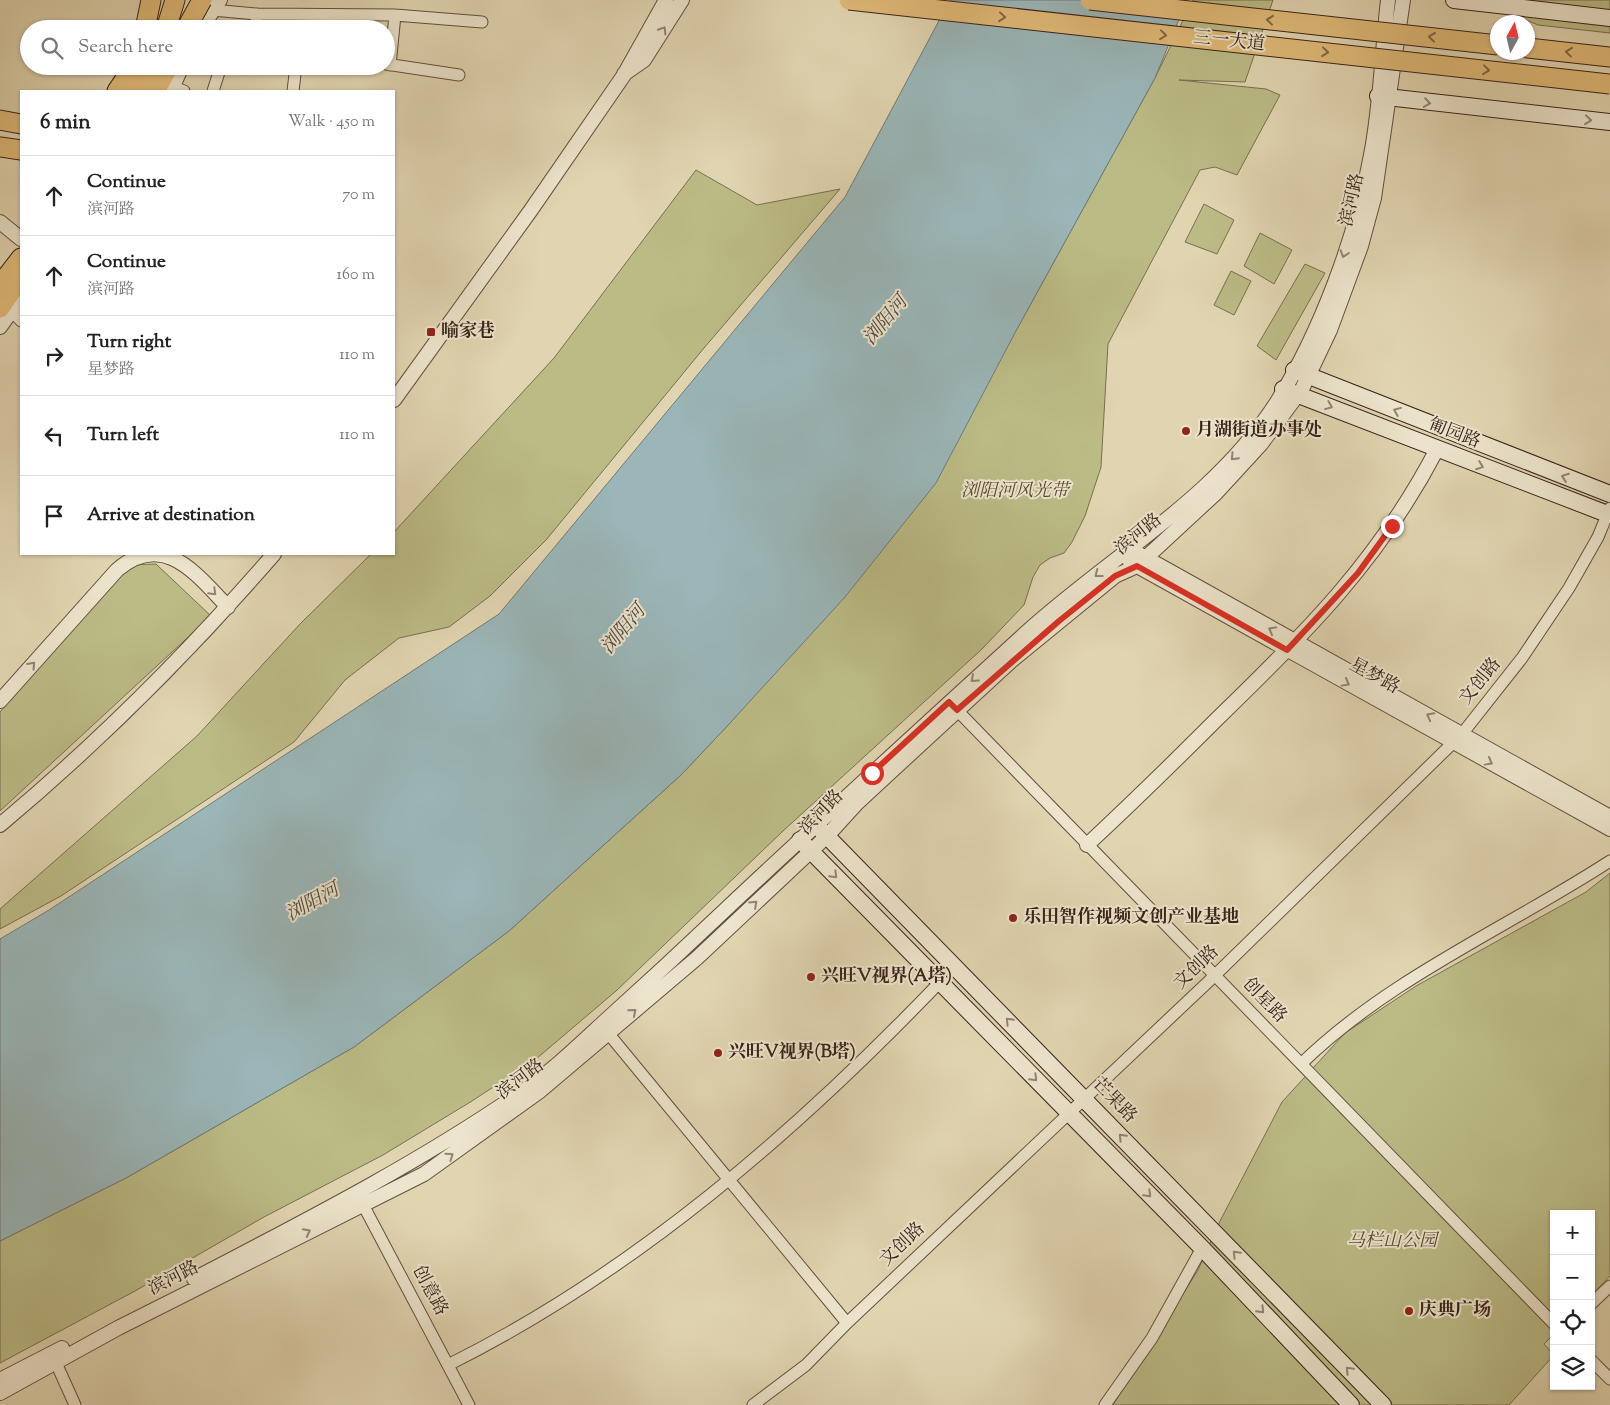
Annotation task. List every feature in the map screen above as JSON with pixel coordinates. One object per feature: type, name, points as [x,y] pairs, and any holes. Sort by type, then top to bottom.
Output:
[{"type":"highway","points":[[147,20],[150,0]]},
{"type":"highway","points":[[169,20],[175,0]]},
{"type":"highway","name":"三一大道","points":[[849,0],[1610,84]]},
{"type":"highway","name":"三一大道","points":[[1090,0],[1490,44]]},
{"type":"highway","points":[[200,20],[209,3]]},
{"type":"highway","points":[[1535,49],[1610,57]]},
{"type":"highway","points":[[117,90],[128,75]]},
{"type":"highway","points":[[139,90],[153,75]]},
{"type":"highway","points":[[145,90],[155,75]]},
{"type":"highway","points":[[164,75],[171,90]]},
{"type":"highway","points":[[0,120],[20,124]]},
{"type":"highway","points":[[0,147],[20,150]]},
{"type":"highway","points":[[0,285],[20,259]]},
{"type":"highway","points":[[5,309],[20,279]]},
{"type":"main road","points":[[1454,0],[1610,18]]},
{"type":"main road","points":[[1384,97],[1610,122]]},
{"type":"main road","name":"匍园路","points":[[1301,372],[1610,494]]},
{"type":"main road","name":"匍园路","points":[[1290,392],[1609,513]]},
{"type":"main road","name":"芒果路","points":[[822,830],[1383,1405]]},
{"type":"main road","points":[[805,846],[1202,1248],[1351,1405]]},
{"type":"street","points":[[395,399],[531,210],[624,75],[666,0]]},
{"type":"street","points":[[624,75],[644,60],[682,0]]},
{"type":"street","name":"滨河路","points":[[953,706],[1115,576],[1141,562],[1216,493],[1261,444],[1301,372],[1330,330],[1361,246],[1374,198],[1384,97],[1388,0]]},
{"type":"street","name":"滨河路","points":[[1384,97],[1403,0]]},
{"type":"street","points":[[209,3],[257,14],[395,15],[482,22]]},
{"type":"street","points":[[256,20],[257,14]]},
{"type":"street","points":[[394,20],[395,15]]},
{"type":"street","points":[[395,66],[459,76]]},
{"type":"street","points":[[171,90],[178,75]]},
{"type":"street","points":[[213,90],[218,75]]},
{"type":"street","points":[[293,90],[295,75]]},
{"type":"street","points":[[0,222],[20,238]]},
{"type":"street","points":[[0,327],[5,309],[20,299]]},
{"type":"street","points":[[5,309],[20,320]]},
{"type":"street","name":"滨河路","points":[[0,1380],[54,1357],[360,1199],[424,1174],[540,1091],[822,830],[856,803],[1046,615],[1176,514],[1237,455],[1276,402],[1290,392]]},
{"type":"street","points":[[1087,845],[1291,647],[1358,573],[1406,503],[1437,449]]},
{"type":"street","name":"文创路","points":[[753,1405],[806,1366],[847,1322],[1215,975],[1457,738],[1522,658],[1569,588],[1609,513]]},
{"type":"street","name":"星梦路","points":[[1126,553],[1291,647],[1457,738],[1610,817]]},
{"type":"street","points":[[0,701],[117,570],[129,560],[142,555]]},
{"type":"street","points":[[154,555],[184,562],[228,606]]},
{"type":"street","points":[[0,825],[61,775],[228,606],[273,555]]},
{"type":"street","name":"创星路","points":[[953,706],[1550,1320]]},
{"type":"street","name":"星梦路","points":[[1457,738],[1610,828]]},
{"type":"street","points":[[1300,1064],[1344,1026],[1443,959],[1562,892],[1610,861]]},
{"type":"street","points":[[448,1365],[545,1312],[639,1250],[728,1179],[836,1084],[940,982]]},
{"type":"street","points":[[605,1029],[847,1322]]},
{"type":"street","name":"创意路","points":[[360,1199],[469,1405]]},
{"type":"street","points":[[1105,1405],[1152,1338],[1202,1248]]},
{"type":"street","points":[[1595,1300],[1610,1286]]},
{"type":"street","points":[[54,1357],[75,1405]]},
{"type":"street","name":"滨河路","points":[[0,1393],[54,1357]]},
{"type":"street","points":[[1595,1364],[1610,1379]]},
{"type":"green space","name":"浏阳河风光带","points":[[1193,0],[1273,0],[1245,82],[1179,80],[1266,89],[1280,95],[1237,175],[1215,167],[1200,170],[1108,344],[1101,467],[1085,516],[1072,542],[1064,553],[1050,558],[1040,565],[1033,577],[1024,605],[982,649],[783,831],[616,991],[536,1059],[472,1101],[383,1155],[264,1217],[135,1291],[0,1363],[0,1241],[126,1178],[354,1047],[509,931],[682,774],[731,722],[1017,329],[1155,78]]},
{"type":"green space","points":[[1479,0],[1610,0],[1610,33],[1538,25],[1535,24],[1535,15],[1514,15]]},
{"type":"green space","points":[[696,170],[757,205],[840,189],[704,348],[546,540],[490,596],[449,627],[399,638],[345,680],[294,742],[61,896],[0,929],[0,909],[197,736],[300,624],[370,555],[395,555],[395,531],[554,358]]},
{"type":"green space","points":[[1204,204],[1234,220],[1217,254],[1185,242]]},
{"type":"green space","points":[[1260,233],[1292,250],[1274,284],[1244,266]]},
{"type":"green space","points":[[1305,264],[1325,273],[1276,360],[1257,346]]},
{"type":"green space","points":[[1231,271],[1251,281],[1234,315],[1214,305]]},
{"type":"green space","points":[[156,564],[211,616],[0,811],[0,712],[127,565]]},
{"type":"green space","name":"马栏山公园","points":[[1610,873],[1610,1276],[1595,1292],[1595,1210],[1550,1210],[1550,1338],[1544,1344],[1550,1351],[1550,1359],[1509,1405],[1113,1405],[1198,1270],[1220,1221],[1282,1102],[1345,1033],[1416,986],[1586,892]]},
{"type":"water","name":"浏阳河","points":[[950,0],[1187,0],[1155,78],[1017,329],[936,483],[845,597],[682,774],[509,931],[354,1047],[126,1178],[0,1241],[0,939],[49,910],[499,614],[845,197]]},
{"type":"place","name":"喻家巷","points":[[431,332]]},
{"type":"place","name":"月湖街道办事处","points":[[1186,431]]},
{"type":"place","name":"乐田智作视频文创产业基地","points":[[1013,918]]},
{"type":"place","name":"兴旺V视界(A塔)","points":[[811,977]]},
{"type":"place","name":"兴旺V视界(B塔)","points":[[718,1053]]},
{"type":"place","name":"庆典广场","points":[[1409,1311]]},
{"type":"route","points":[[872,773],[949,702],[957,710],[1038,638],[1115,576],[1137,566],[1287,650],[1317,620],[1358,573],[1392,526]]}]
